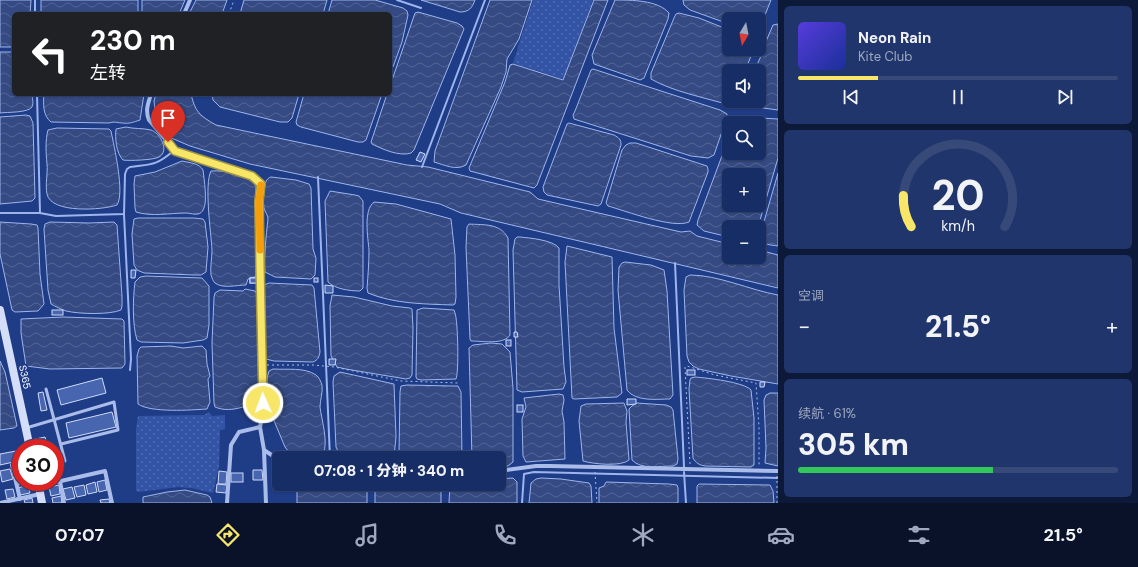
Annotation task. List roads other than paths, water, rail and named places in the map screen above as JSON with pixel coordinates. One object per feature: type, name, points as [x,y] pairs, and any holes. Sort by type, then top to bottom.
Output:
[{"type":"street","points":[[185,12],[190,0]]},
{"type":"street","points":[[150,96],[146,114],[149,120],[175,151],[252,176],[261,184],[259,201],[262,418],[260,428],[264,450],[266,503]]},
{"type":"street","name":"S365","points":[[0,310],[28,439]]},
{"type":"street","points":[[227,503],[231,445],[239,432],[260,428]]},
{"type":"street","points":[[264,450],[272,455]]},
{"type":"street","points":[[506,470],[536,466],[778,471]]},
{"type":"street","points":[[64,480],[105,471],[112,503]]},
{"type":"street","points":[[0,503],[17,500],[32,491]]},
{"type":"street","points":[[40,491],[42,503]]},
{"type":"street","points":[[62,491],[64,503]]},
{"type":"lane","points":[[46,389],[60,439]]},
{"type":"lane","points":[[26,428],[114,402],[118,430],[64,443]]},
{"type":"lane","points":[[64,456],[65,460]]},
{"type":"water","points":[[0,0],[31,0],[30,12],[12,12],[12,47],[0,47]]},
{"type":"water","points":[[41,0],[138,0],[138,12],[41,12]]},
{"type":"water","points":[[142,0],[185,0],[180,12],[142,12]]},
{"type":"water","points":[[196,0],[227,0],[223,12],[190,12]]},
{"type":"water","points":[[244,0],[327,0],[324,12],[241,12]]},
{"type":"water","points":[[332,0],[375,0],[403,8],[407,11],[408,15],[402,42],[393,67],[392,68],[392,12],[329,12]]},
{"type":"water","points":[[421,0],[475,0],[470,9],[460,12]]},
{"type":"water","points":[[490,0],[532,0],[519,39],[507,59],[506,72],[501,87],[466,165],[462,167],[450,167],[434,162],[435,151]]},
{"type":"water","points":[[594,0],[608,0],[537,185],[534,188],[470,171],[469,168],[505,82],[510,65],[513,64],[563,80]]},
{"type":"water","points":[[615,0],[651,3],[658,5],[669,13],[668,19],[644,78],[640,80],[594,64],[592,55]]},
{"type":"water","points":[[683,0],[771,0],[766,12],[722,12],[722,21],[690,10],[684,5]]},
{"type":"water","points":[[418,12],[457,23],[464,29],[414,150],[411,153],[402,154],[386,150],[372,144],[371,142],[386,96],[392,96],[392,80],[415,13]]},
{"type":"water","points":[[679,13],[699,18],[722,27],[722,56],[751,56],[748,64],[722,64],[722,103],[679,91],[651,79],[651,73],[676,14]]},
{"type":"water","points":[[778,24],[778,110],[763,108],[766,108],[766,64],[757,64],[761,56],[766,56],[766,41],[773,25]]},
{"type":"water","points":[[0,52],[12,52],[12,96],[32,96],[33,104],[30,109],[0,113]]},
{"type":"water","points":[[593,69],[720,110],[727,114],[727,116],[722,116],[722,132],[714,155],[708,158],[691,156],[574,119],[573,115],[591,70]]},
{"type":"water","points":[[44,96],[144,96],[140,120],[132,123],[51,122],[46,116]]},
{"type":"water","points":[[155,96],[192,96],[194,105],[199,113],[216,125],[407,165],[428,167],[530,192],[538,199],[681,232],[690,231],[697,236],[722,242],[722,264],[766,264],[766,252],[778,255],[778,288],[461,213],[440,204],[250,164],[190,146],[169,137],[156,119],[154,101]]},
{"type":"water","points":[[212,96],[298,96],[292,118],[288,122],[280,122],[220,107],[213,100]]},
{"type":"water","points":[[303,96],[381,96],[366,140],[363,142],[301,127],[297,125],[296,122]]},
{"type":"water","points":[[30,116],[33,123],[35,198],[32,201],[0,204],[0,117]]},
{"type":"water","points":[[766,118],[778,119],[778,158],[766,199],[766,168],[722,168],[722,212],[762,212],[760,220],[722,220],[722,235],[704,231],[697,225],[722,156],[722,160],[766,160]]},
{"type":"water","points":[[569,123],[614,135],[621,141],[621,145],[601,204],[598,206],[547,195],[544,192],[543,187],[567,124]]},
{"type":"water","points":[[126,127],[148,129],[158,135],[164,147],[162,154],[159,157],[152,159],[123,160],[117,149],[116,129]]},
{"type":"water","points":[[57,128],[109,129],[111,131],[120,190],[117,205],[101,208],[78,209],[58,205],[51,200],[46,190],[46,139],[48,130]]},
{"type":"water","points":[[630,143],[636,143],[707,166],[708,172],[689,222],[682,224],[661,221],[608,206],[606,203],[622,150]]},
{"type":"water","points":[[182,161],[197,165],[203,170],[205,202],[202,212],[197,214],[186,213],[155,215],[136,212],[134,184],[135,176],[155,172]]},
{"type":"water","points":[[211,171],[223,171],[247,178],[256,186],[256,276],[248,279],[246,285],[218,285],[214,282],[211,275],[212,250],[208,186]]},
{"type":"water","points":[[778,173],[778,246],[766,244],[766,220],[764,220]]},
{"type":"water","points":[[271,177],[296,180],[309,184],[311,188],[313,249],[316,258],[315,275],[311,279],[275,277],[265,272],[268,216],[264,208],[263,195],[266,182]]},
{"type":"water","points":[[330,191],[359,196],[363,201],[363,288],[360,291],[339,288],[328,282],[325,201]]},
{"type":"water","points":[[374,202],[396,204],[451,219],[455,255],[455,304],[410,303],[378,297],[368,293],[369,250],[367,218],[368,211]]},
{"type":"water","points":[[134,219],[203,219],[205,222],[208,247],[206,272],[201,275],[194,275],[144,273],[137,270],[134,265],[132,234]]},
{"type":"water","points":[[0,222],[37,225],[40,274],[44,304],[38,311],[15,312],[12,310],[0,254]]},
{"type":"water","points":[[50,222],[114,222],[117,225],[122,296],[121,310],[116,312],[94,314],[78,313],[66,311],[51,304],[48,290],[44,229],[45,224]]},
{"type":"water","points":[[469,224],[496,227],[505,233],[508,238],[510,335],[503,340],[487,342],[471,341],[470,339],[466,247],[467,227]]},
{"type":"water","points":[[517,237],[547,241],[559,248],[559,285],[566,382],[563,389],[522,392],[517,390],[513,250],[515,239]]},
{"type":"water","points":[[567,246],[612,257],[614,328],[622,393],[617,397],[572,398],[565,262]]},
{"type":"water","points":[[625,262],[651,265],[664,270],[667,291],[673,395],[670,399],[641,398],[631,394],[627,390],[618,290],[619,267]]},
{"type":"water","points":[[690,275],[712,277],[778,295],[778,384],[699,369],[689,362],[687,356],[684,290],[686,277]]},
{"type":"water","points":[[140,277],[202,278],[209,286],[209,325],[207,338],[183,343],[141,342],[137,340],[135,334],[133,303],[135,282]]},
{"type":"water","points":[[269,283],[312,285],[314,288],[320,352],[315,361],[274,361],[266,359],[264,341],[264,285]]},
{"type":"water","points":[[245,289],[255,291],[257,294],[259,399],[258,401],[242,407],[220,409],[215,407],[214,403],[212,343],[214,297],[215,293],[220,290],[243,291]]},
{"type":"water","points":[[332,295],[354,297],[412,309],[412,375],[410,378],[406,379],[337,367],[331,356],[330,306]]},
{"type":"water","points":[[423,308],[454,310],[457,326],[458,346],[458,367],[456,379],[421,380],[417,379],[416,377],[417,310]]},
{"type":"water","points":[[63,317],[122,319],[124,321],[125,364],[122,368],[50,369],[26,366],[21,333],[21,319]]},
{"type":"water","points":[[491,343],[502,344],[510,352],[513,388],[513,462],[508,466],[506,466],[506,451],[472,451],[469,348],[473,345]]},
{"type":"water","points":[[171,346],[183,348],[202,346],[206,350],[210,376],[208,379],[210,402],[207,409],[161,410],[144,407],[138,404],[137,356],[139,349],[141,347]]},
{"type":"water","points":[[0,361],[5,372],[17,426],[14,428],[0,430]]},
{"type":"water","points":[[273,369],[295,369],[312,372],[318,377],[322,385],[320,407],[324,430],[324,451],[288,451],[285,447],[267,404],[267,378],[269,371]]},
{"type":"water","points":[[340,372],[394,384],[396,437],[395,451],[338,451],[336,447],[334,376]]},
{"type":"water","points":[[691,378],[716,379],[741,385],[751,390],[754,418],[754,465],[751,467],[705,466],[698,464],[693,458],[689,389]]},
{"type":"water","points":[[401,386],[458,386],[461,392],[462,451],[399,451]]},
{"type":"water","points":[[770,393],[778,393],[778,466],[765,463],[766,448],[764,400],[766,395]]},
{"type":"water","points":[[559,394],[563,395],[564,400],[562,411],[564,422],[565,459],[526,462],[523,456],[522,419],[526,407],[524,398]]},
{"type":"water","points":[[624,403],[627,411],[626,422],[629,460],[620,464],[600,464],[583,461],[579,421],[581,406],[586,404]]},
{"type":"water","points":[[637,403],[666,405],[671,407],[673,410],[678,459],[677,464],[673,466],[657,467],[640,465],[632,460],[629,409]]},
{"type":"water","points":[[506,478],[513,478],[517,482],[517,503],[449,503],[450,491],[506,491]]},
{"type":"water","points":[[541,478],[589,483],[591,486],[592,503],[529,503],[531,483],[536,479]]},
{"type":"water","points":[[606,482],[677,485],[678,503],[599,503],[599,488],[604,486]]},
{"type":"water","points":[[699,484],[770,485],[773,491],[774,503],[697,503],[697,486]]},
{"type":"water","points":[[185,490],[207,495],[210,497],[212,503],[143,503],[143,497]]},
{"type":"water","points":[[297,491],[367,491],[367,503],[297,503]]},
{"type":"water","points":[[375,491],[441,491],[441,503],[375,503]]},
{"type":"waterway","points":[[35,0],[35,12]]},
{"type":"waterway","points":[[397,0],[421,8]]},
{"type":"waterway","points":[[422,167],[485,0]]},
{"type":"waterway","points":[[37,96],[40,213]]},
{"type":"waterway","points":[[0,213],[40,213],[56,216],[124,214],[125,174],[127,169],[130,167],[148,165],[157,162],[172,152]]},
{"type":"waterway","points":[[318,177],[330,451]]},
{"type":"waterway","points":[[124,214],[131,359],[130,370]]},
{"type":"waterway","points":[[675,263],[684,467]]},
{"type":"waterway","points":[[522,503],[524,474],[534,472],[778,478]]},
{"type":"waterway","points":[[684,472],[686,503]]}]
